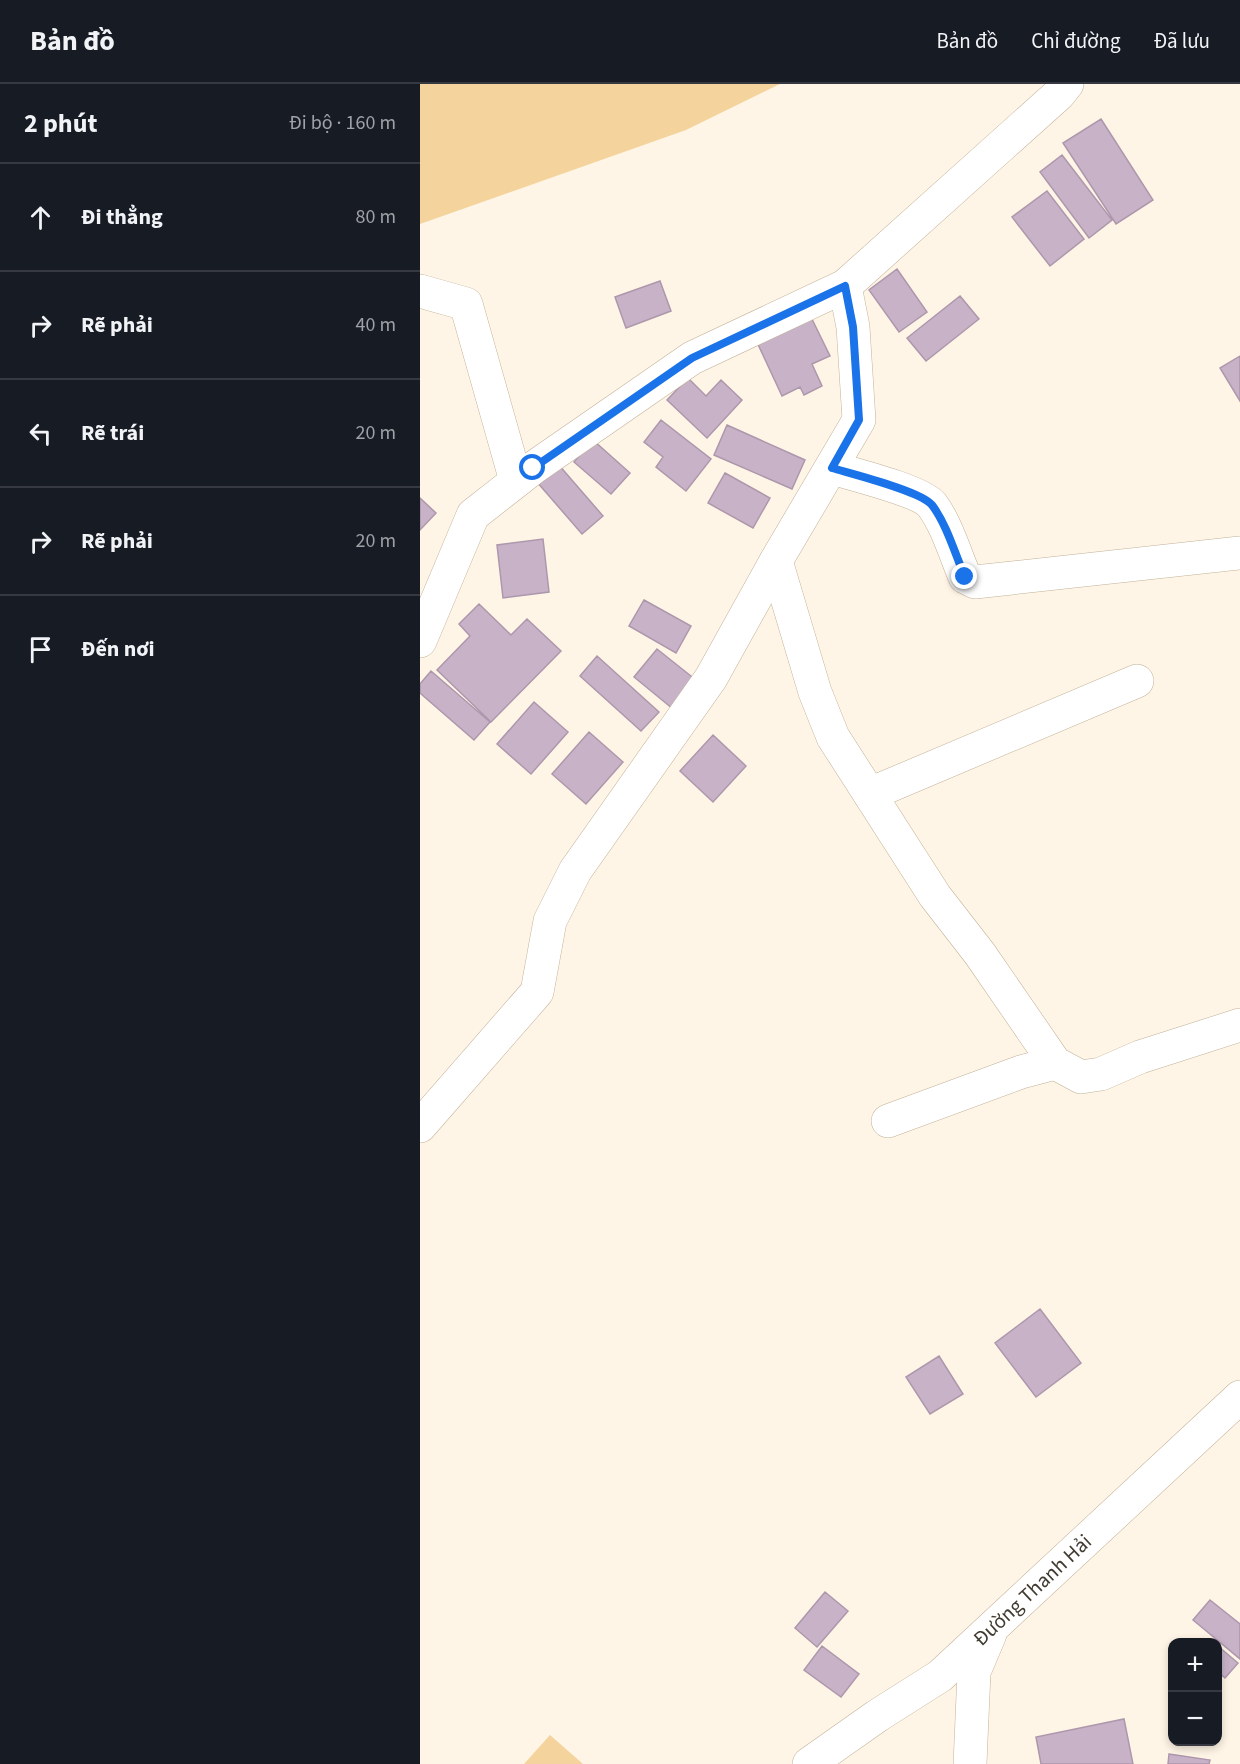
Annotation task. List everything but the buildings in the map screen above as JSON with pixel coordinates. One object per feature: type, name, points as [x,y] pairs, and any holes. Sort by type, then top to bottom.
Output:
[{"type":"street","points":[[420,641],[473,515],[516,481],[692,358],[845,286],[1059,94],[1067,84]]},
{"type":"street","points":[[420,1126],[537,992],[550,921],[575,871],[711,678],[776,561],[859,420],[853,327],[845,286]]},
{"type":"street","points":[[420,291],[466,304],[516,481]]},
{"type":"street","points":[[832,468],[901,488],[931,503],[965,577],[975,582],[1240,554]]},
{"type":"street","points":[[776,561],[815,692],[833,737],[935,896],[980,954],[1055,1063],[1081,1077],[1101,1074],[1140,1057],[1240,1024]]},
{"type":"street","points":[[870,794],[1137,681]]},
{"type":"street","points":[[888,1121],[1021,1072],[1055,1063]]},
{"type":"street","name":"Đường Thanh Hải","points":[[809,1764],[877,1716],[940,1676],[1240,1397]]},
{"type":"street","points":[[970,1764],[974,1672],[994,1625]]},
{"type":"shaded area","points":[[420,84],[780,84],[686,130],[420,224]]},
{"type":"shaded area","points":[[550,1735],[583,1764],[524,1764]]},
{"type":"route","points":[[533,468],[692,358],[845,286],[853,327],[859,420],[832,468],[901,488],[931,503],[965,577]]}]
